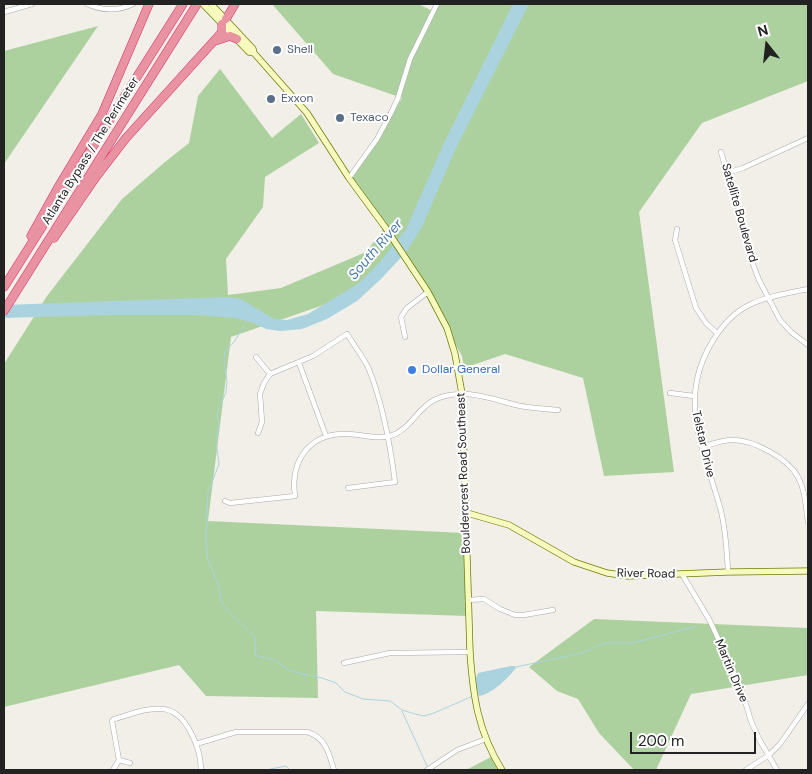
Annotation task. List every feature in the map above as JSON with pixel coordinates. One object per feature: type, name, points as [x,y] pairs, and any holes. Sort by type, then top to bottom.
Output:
[{"type":"highway","points":[[4,287],[60,184],[102,114],[148,4]]},
{"type":"highway","name":"Atlanta Bypass / The Perimeter","points":[[4,287],[183,4]]},
{"type":"highway","name":"Atlanta Bypass / The Perimeter","points":[[4,311],[197,4]]},
{"type":"highway","points":[[40,255],[60,231],[93,181],[126,138],[222,32],[224,22],[235,4]]},
{"type":"highway","points":[[213,42],[230,36],[237,39]]},
{"type":"street","points":[[4,12],[32,4]]},
{"type":"street","points":[[87,4],[104,10],[134,4]]},
{"type":"street","name":"Bouldercrest Road Southeast","points":[[203,4],[253,49],[254,53],[290,96],[307,113],[349,178],[415,272],[448,328],[462,394],[470,652],[474,697],[479,720],[486,739],[502,770]]},
{"type":"street","name":"Bouldercrest Road Southeast","points":[[211,4],[216,14]]},
{"type":"street","points":[[349,178],[376,139],[391,113],[398,98],[410,60],[437,4]]},
{"type":"street","name":"Bouldercrest Road Southeast","points":[[224,22],[249,52],[254,53]]},
{"type":"street","points":[[728,173],[808,138]]},
{"type":"street","name":"Satellite Boulevard","points":[[721,152],[745,232],[749,254],[768,298],[780,320],[791,332],[808,345]]},
{"type":"street","points":[[677,229],[675,240],[696,308],[706,323],[718,333]]},
{"type":"street","name":"Telstar Drive","points":[[728,572],[725,530],[695,413],[694,396],[696,385],[707,351],[726,323],[747,306],[768,298],[808,289]]},
{"type":"street","points":[[405,337],[401,326],[401,317],[406,308],[428,292]]},
{"type":"street","points":[[258,433],[262,422],[260,394],[270,374],[299,363],[347,334],[367,365],[389,436],[395,482],[348,488]]},
{"type":"street","points":[[256,357],[270,374]]},
{"type":"street","points":[[299,363],[326,436]]},
{"type":"street","points":[[226,501],[230,503],[295,496],[294,476],[299,459],[311,445],[326,436],[334,434],[379,438],[389,436],[407,426],[432,401],[462,394],[472,394],[518,406],[558,410]]},
{"type":"street","points":[[670,394],[694,396]]},
{"type":"street","points":[[702,446],[732,440],[743,441],[757,446],[786,462],[798,477],[803,490],[808,522]]},
{"type":"street","name":"River Road","points":[[466,513],[509,525],[554,552],[590,568],[607,573],[628,576],[808,571]]},
{"type":"street","name":"Martin Drive","points":[[682,574],[710,621],[741,688],[751,721],[759,739],[777,770]]},
{"type":"street","points":[[468,600],[484,600],[515,615],[553,610]]},
{"type":"street","points":[[344,664],[390,653],[470,652]]},
{"type":"street","points":[[746,770],[769,755],[790,732],[808,704]]},
{"type":"street","points":[[113,770],[119,760],[110,720],[150,709],[164,708],[177,714],[192,736],[201,762],[201,770]]},
{"type":"street","points":[[196,744],[236,732],[307,732],[321,739],[327,746],[334,770]]},
{"type":"street","points":[[427,770],[457,750],[486,739]]},
{"type":"street","points":[[119,760],[130,764]]},
{"type":"green space","points":[[272,4],[418,4],[433,11],[436,4],[808,4],[808,81],[702,123],[639,212],[674,472],[604,476],[583,378],[505,354],[464,368],[462,356],[405,254],[364,291],[231,337],[208,521],[465,533],[467,616],[316,611],[318,698],[206,696],[179,665],[4,707],[4,364],[47,296],[122,199],[189,143],[198,96],[220,69],[272,138],[301,114],[319,143],[265,177],[263,207],[226,259],[228,295],[281,288],[366,252],[383,230],[350,182],[402,98],[333,74]]},
{"type":"green space","points":[[98,26],[4,164],[4,51]]},
{"type":"green space","points":[[594,619],[808,628],[808,675],[691,694],[656,770],[634,770],[599,733],[578,699],[557,691],[529,667]]},
{"type":"green space","points":[[491,757],[498,770],[466,770]]},
{"type":"water","name":"South River","points":[[513,4],[529,4],[456,148],[422,227],[407,251],[357,301],[327,319],[302,329],[280,331],[266,329],[251,322],[234,318],[198,315],[4,318],[4,305],[228,297],[241,299],[274,319],[287,320],[308,314],[359,283],[379,263],[406,229],[444,143]]},
{"type":"water","points":[[511,666],[516,668],[504,681],[484,695],[479,696],[475,681],[478,673]]},
{"type":"waterway","points":[[247,320],[235,341],[225,351],[226,392],[217,414],[219,427],[216,441],[219,464],[208,493],[206,538],[208,560],[219,587],[221,601],[228,611],[254,636],[255,655],[274,660],[290,671],[336,683],[345,692],[363,699],[390,701],[402,710],[424,716],[473,696]]},
{"type":"waterway","points":[[516,667],[582,653],[604,643],[633,643],[697,626]]},
{"type":"waterway","points":[[402,711],[427,766]]},
{"type":"waterway","points":[[266,770],[286,766],[290,770]]},
{"type":"place","name":"Shell","points":[[277,50]]},
{"type":"place","name":"Exxon","points":[[271,99]]},
{"type":"place","name":"Texaco","points":[[340,118]]},
{"type":"place","name":"Dollar General","points":[[412,370]]}]
